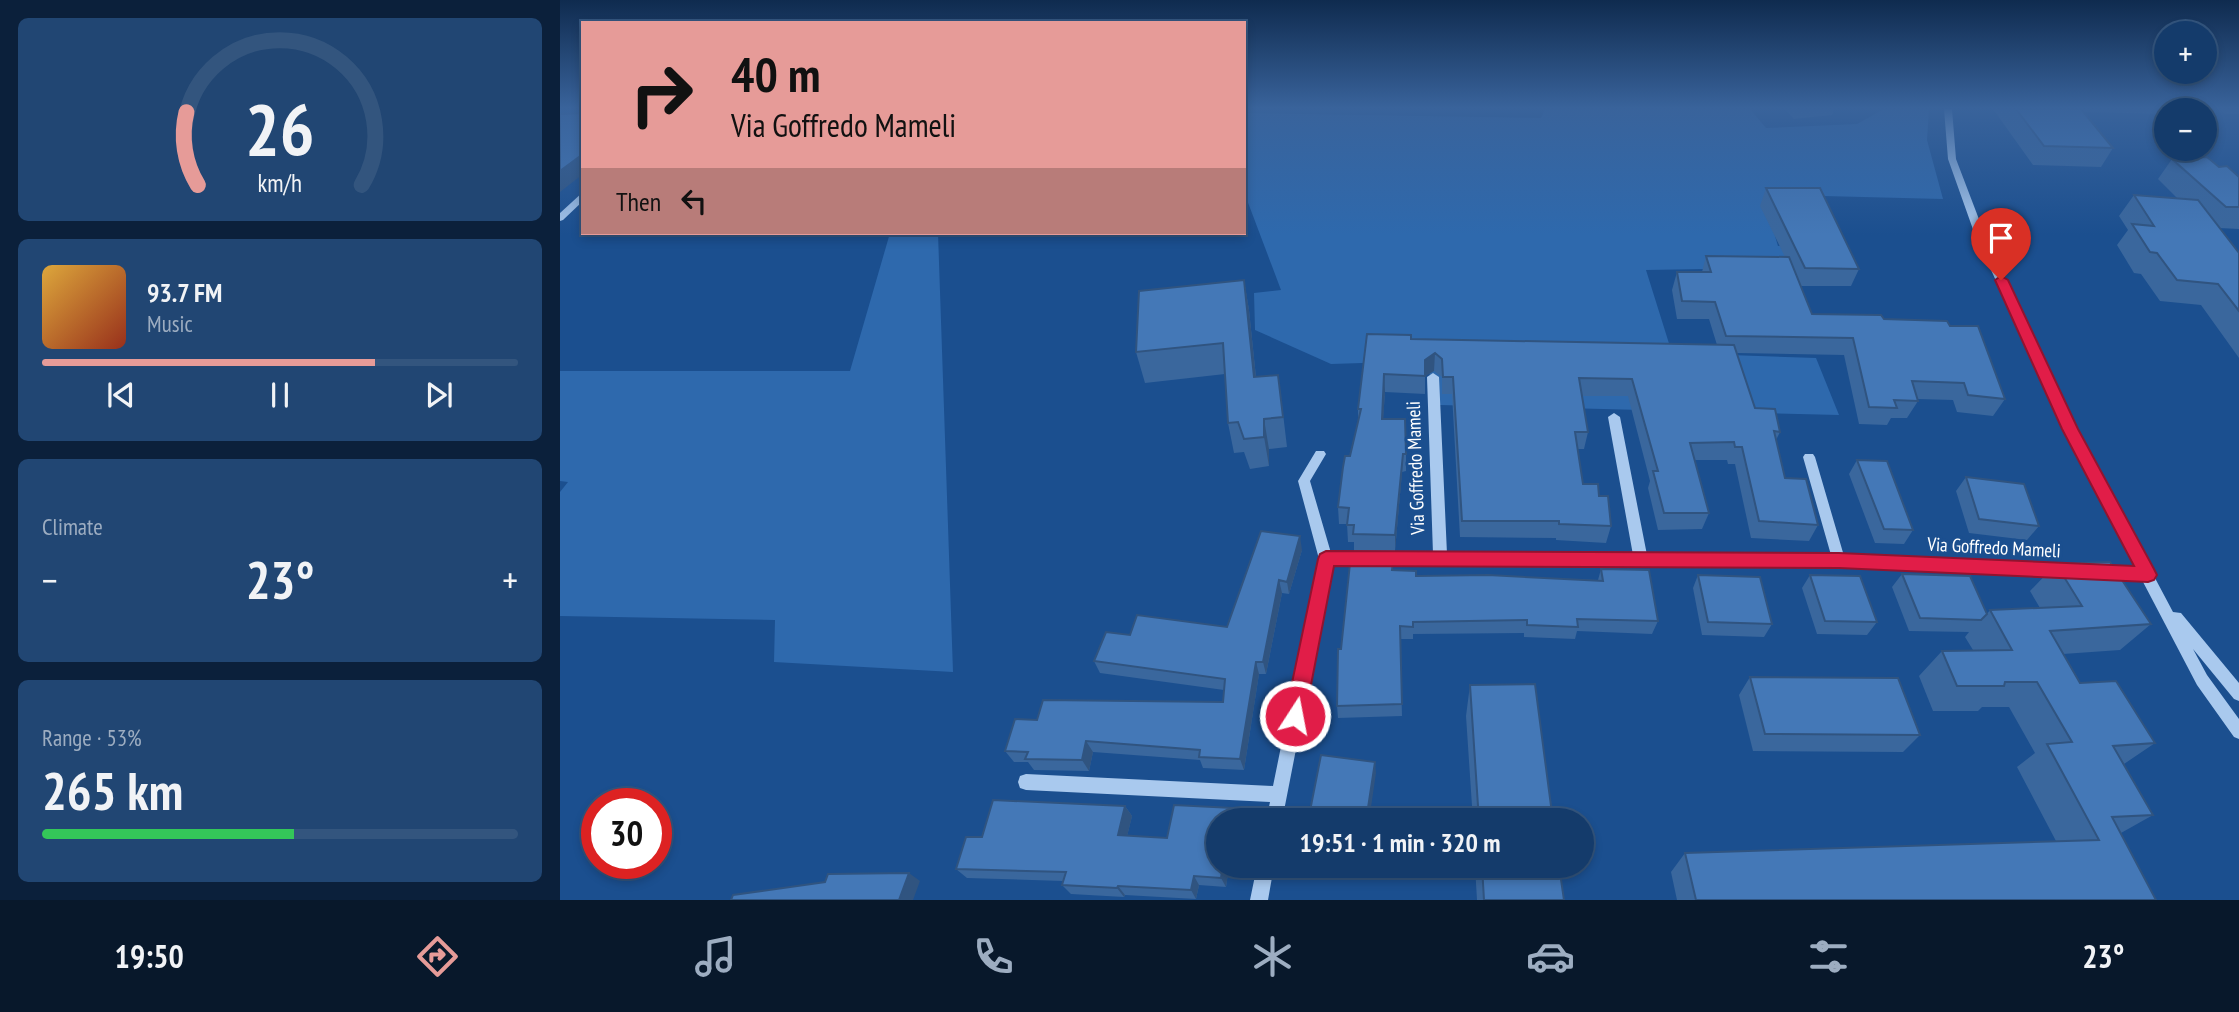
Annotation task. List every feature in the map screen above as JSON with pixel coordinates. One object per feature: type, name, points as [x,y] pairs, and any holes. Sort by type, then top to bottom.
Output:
[{"type":"street","points":[[1951,151],[1980,235],[2070,429],[2202,680],[2239,732]]},
{"type":"street","points":[[560,218],[581,197]]},
{"type":"street","name":"Via Goffredo Mameli","points":[[1433,377],[1440,559]]},
{"type":"street","points":[[1615,418],[1641,560]]},
{"type":"street","points":[[1276,808],[1326,559],[1304,481],[1320,454]]},
{"type":"street","points":[[1809,457],[1839,561]]},
{"type":"street","name":"Via Goffredo Mameli","points":[[1326,559],[1839,561],[2148,575]]},
{"type":"street","points":[[2159,594],[2239,694]]},
{"type":"street","points":[[1026,782],[1279,794]]},
{"type":"street","points":[[1259,900],[1264,878]]},
{"type":"shaded area","points":[[1246,151],[1930,151],[1943,199],[1823,196],[1767,209],[1778,246],[1809,244],[1821,267],[1646,270],[1672,353],[1816,358],[1839,415],[1440,405],[1425,361],[1331,364],[1255,330],[1254,293],[1281,290],[1246,197]]},
{"type":"shaded area","points":[[889,235],[938,235],[953,672],[774,662],[775,620],[560,616],[560,492],[568,482],[560,481],[560,371],[850,371]]},
{"type":"building","points":[[560,151],[581,151],[581,155],[560,171]]},
{"type":"building","points":[[2174,161],[2212,161],[2219,167],[2227,166],[2239,177],[2239,207],[2226,207]]},
{"type":"building","points":[[1766,188],[1820,188],[1859,269],[1805,268]]},
{"type":"building","points":[[2134,195],[2198,200],[2239,253],[2239,311],[2218,284],[2177,280],[2157,253],[2150,252],[2132,224],[2154,226]]},
{"type":"building","points":[[1706,256],[1789,257],[1812,314],[1881,315],[1884,319],[1947,321],[1950,326],[1978,326],[2005,399],[1968,395],[1964,383],[1912,381],[1918,401],[1894,400],[1897,408],[1869,407],[1853,338],[1726,336],[1715,302],[1682,301],[1677,272],[1711,272]]},
{"type":"building","points":[[1244,280],[1254,377],[1278,375],[1283,417],[1264,419],[1264,437],[1244,439],[1238,422],[1228,423],[1223,343],[1136,352],[1139,291]]},
{"type":"building","points":[[1367,334],[1411,335],[1411,339],[1734,345],[1755,408],[1775,409],[1780,432],[1774,431],[1785,478],[1806,479],[1818,525],[1759,521],[1742,447],[1735,447],[1734,442],[1690,443],[1709,513],[1664,513],[1653,471],[1658,471],[1632,379],[1579,378],[1588,432],[1575,432],[1583,484],[1598,484],[1599,496],[1608,496],[1611,526],[1559,524],[1559,521],[1462,521],[1453,377],[1443,377],[1442,359],[1435,353],[1425,360],[1425,376],[1384,374],[1382,419],[1405,419],[1406,454],[1403,454],[1395,535],[1353,534],[1354,525],[1347,525],[1349,508],[1338,507],[1345,456],[1350,456],[1361,409],[1358,409]]},
{"type":"building","points":[[1857,460],[1887,461],[1913,530],[1884,529]]},
{"type":"building","points":[[1966,477],[2024,484],[2039,526],[1979,519]]},
{"type":"building","points":[[1261,531],[1300,536],[1287,582],[1279,580],[1263,662],[1256,662],[1240,759],[1199,757],[1200,750],[1086,741],[1082,760],[1025,759],[1028,752],[1005,751],[1015,719],[1037,720],[1043,700],[1223,702],[1225,679],[1094,661],[1106,632],[1130,635],[1137,615],[1227,627]]},
{"type":"building","points":[[1351,554],[1394,554],[1392,570],[1416,571],[1416,576],[1488,575],[1603,581],[1601,569],[1649,570],[1658,621],[1577,619],[1578,627],[1527,625],[1527,620],[1413,622],[1413,627],[1400,626],[1402,704],[1337,706],[1338,649],[1341,649]]},
{"type":"building","points":[[2110,562],[2151,624],[2050,631],[2080,683],[2116,681],[2155,743],[2113,746],[2153,815],[2112,817],[2156,900],[1696,900],[1685,853],[2099,840],[2047,744],[2072,742],[2037,682],[2005,682],[2004,686],[1957,686],[1942,651],[2012,650],[1990,610],[2082,606],[2056,564]]},
{"type":"building","points":[[1902,574],[1970,576],[1987,614],[1981,620],[1920,618]]},
{"type":"building","points":[[1698,575],[1760,577],[1772,624],[1708,622]]},
{"type":"building","points":[[1810,575],[1860,576],[1877,622],[1825,621]]},
{"type":"building","points":[[1750,677],[1898,678],[1920,735],[1765,734]]},
{"type":"building","points":[[1535,684],[1551,808],[1478,808],[1470,685]]},
{"type":"building","points":[[1321,755],[1375,762],[1368,808],[1311,808]]},
{"type":"building","points":[[993,800],[1125,806],[1118,835],[1167,838],[1174,805],[1233,808],[1206,808],[1206,877],[1194,876],[1191,890],[1062,885],[1066,872],[956,869],[966,837],[982,837]]},
{"type":"building","points":[[909,873],[899,900],[731,900],[733,895],[825,882],[828,874]]},
{"type":"building","points":[[1483,878],[1561,878],[1564,900],[1484,900]]},
{"type":"route","points":[[1295,716],[1326,559],[1839,561],[2148,575],[2070,429],[2001,280]]}]
